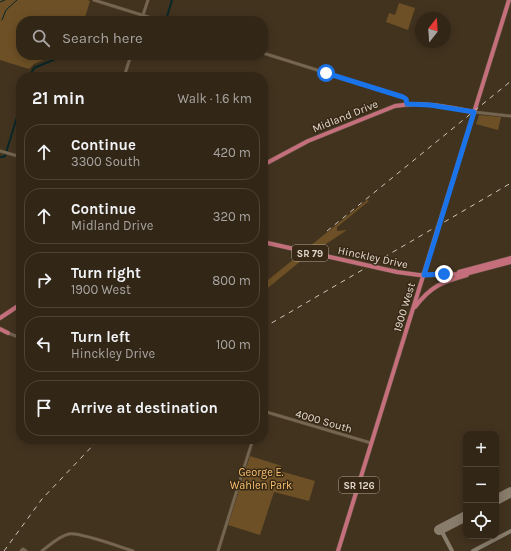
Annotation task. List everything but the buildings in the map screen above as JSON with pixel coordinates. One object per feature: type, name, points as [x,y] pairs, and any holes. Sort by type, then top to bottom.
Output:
[{"type":"main road","name":"1900 West","points":[[338,551],[509,0]]},
{"type":"main road","name":"Midland Drive","points":[[268,162],[318,136],[390,108],[407,104],[430,105],[474,112]]},
{"type":"main road","name":"Hinckley Drive","points":[[268,243],[408,274],[464,274],[511,262]]},
{"type":"main road","name":"Hinckley Drive","points":[[456,273],[511,258]]},
{"type":"main road","points":[[413,311],[423,296],[437,284],[477,271]]},
{"type":"main road","points":[[0,318],[16,307]]},
{"type":"main road","points":[[0,330],[8,333]]},
{"type":"street","points":[[94,0],[146,16]]},
{"type":"street","points":[[143,15],[148,0]]},
{"type":"street","points":[[268,55],[403,97],[406,99],[407,104]]},
{"type":"street","points":[[126,72],[129,60]]},
{"type":"street","name":"Midland Drive","points":[[474,112],[511,116]]},
{"type":"street","points":[[0,151],[16,156]]},
{"type":"street","points":[[8,333],[16,336]]},
{"type":"street","name":"4000 South","points":[[268,413],[372,443]]},
{"type":"street","points":[[218,551],[251,444]]},
{"type":"street","points":[[42,551],[61,537],[70,534],[80,535],[133,551]]},
{"type":"street","points":[[22,550],[26,551]]},
{"type":"green space","points":[[0,0],[90,1],[86,16],[16,16],[16,60],[43,60],[34,64],[29,69],[0,60]]},
{"type":"green space","points":[[399,3],[415,8],[408,30],[386,22],[389,13],[395,15]]},
{"type":"green space","points":[[479,115],[501,117],[498,130],[476,124]]},
{"type":"green space","points":[[367,200],[369,201],[337,227],[337,231],[347,230],[302,260],[268,288],[268,280]]},
{"type":"green space","name":"George E. Wahlen Park","points":[[250,456],[282,466],[280,471],[315,481],[309,501],[274,492],[260,535],[228,525]]},
{"type":"waterway","points":[[0,2],[5,0]]},
{"type":"waterway","points":[[2,20],[6,10],[17,0]]},
{"type":"waterway","points":[[167,16],[172,0]]},
{"type":"waterway","points":[[32,72],[34,68],[53,60]]},
{"type":"waterway","points":[[0,157],[5,156],[16,120]]},
{"type":"taxiway","points":[[441,530],[452,551]]},
{"type":"taxiway","points":[[473,551],[511,531]]},
{"type":"runway","points":[[499,498],[511,492]]},
{"type":"runway","points":[[439,530],[463,518]]},
{"type":"railway","points":[[327,231],[511,81]]},
{"type":"railway","points":[[268,325],[511,183]]},
{"type":"railway","points":[[4,551],[42,499],[94,444]]},
{"type":"route","points":[[326,73],[403,97],[406,99],[407,104],[430,105],[474,112],[424,275],[444,274]]}]
